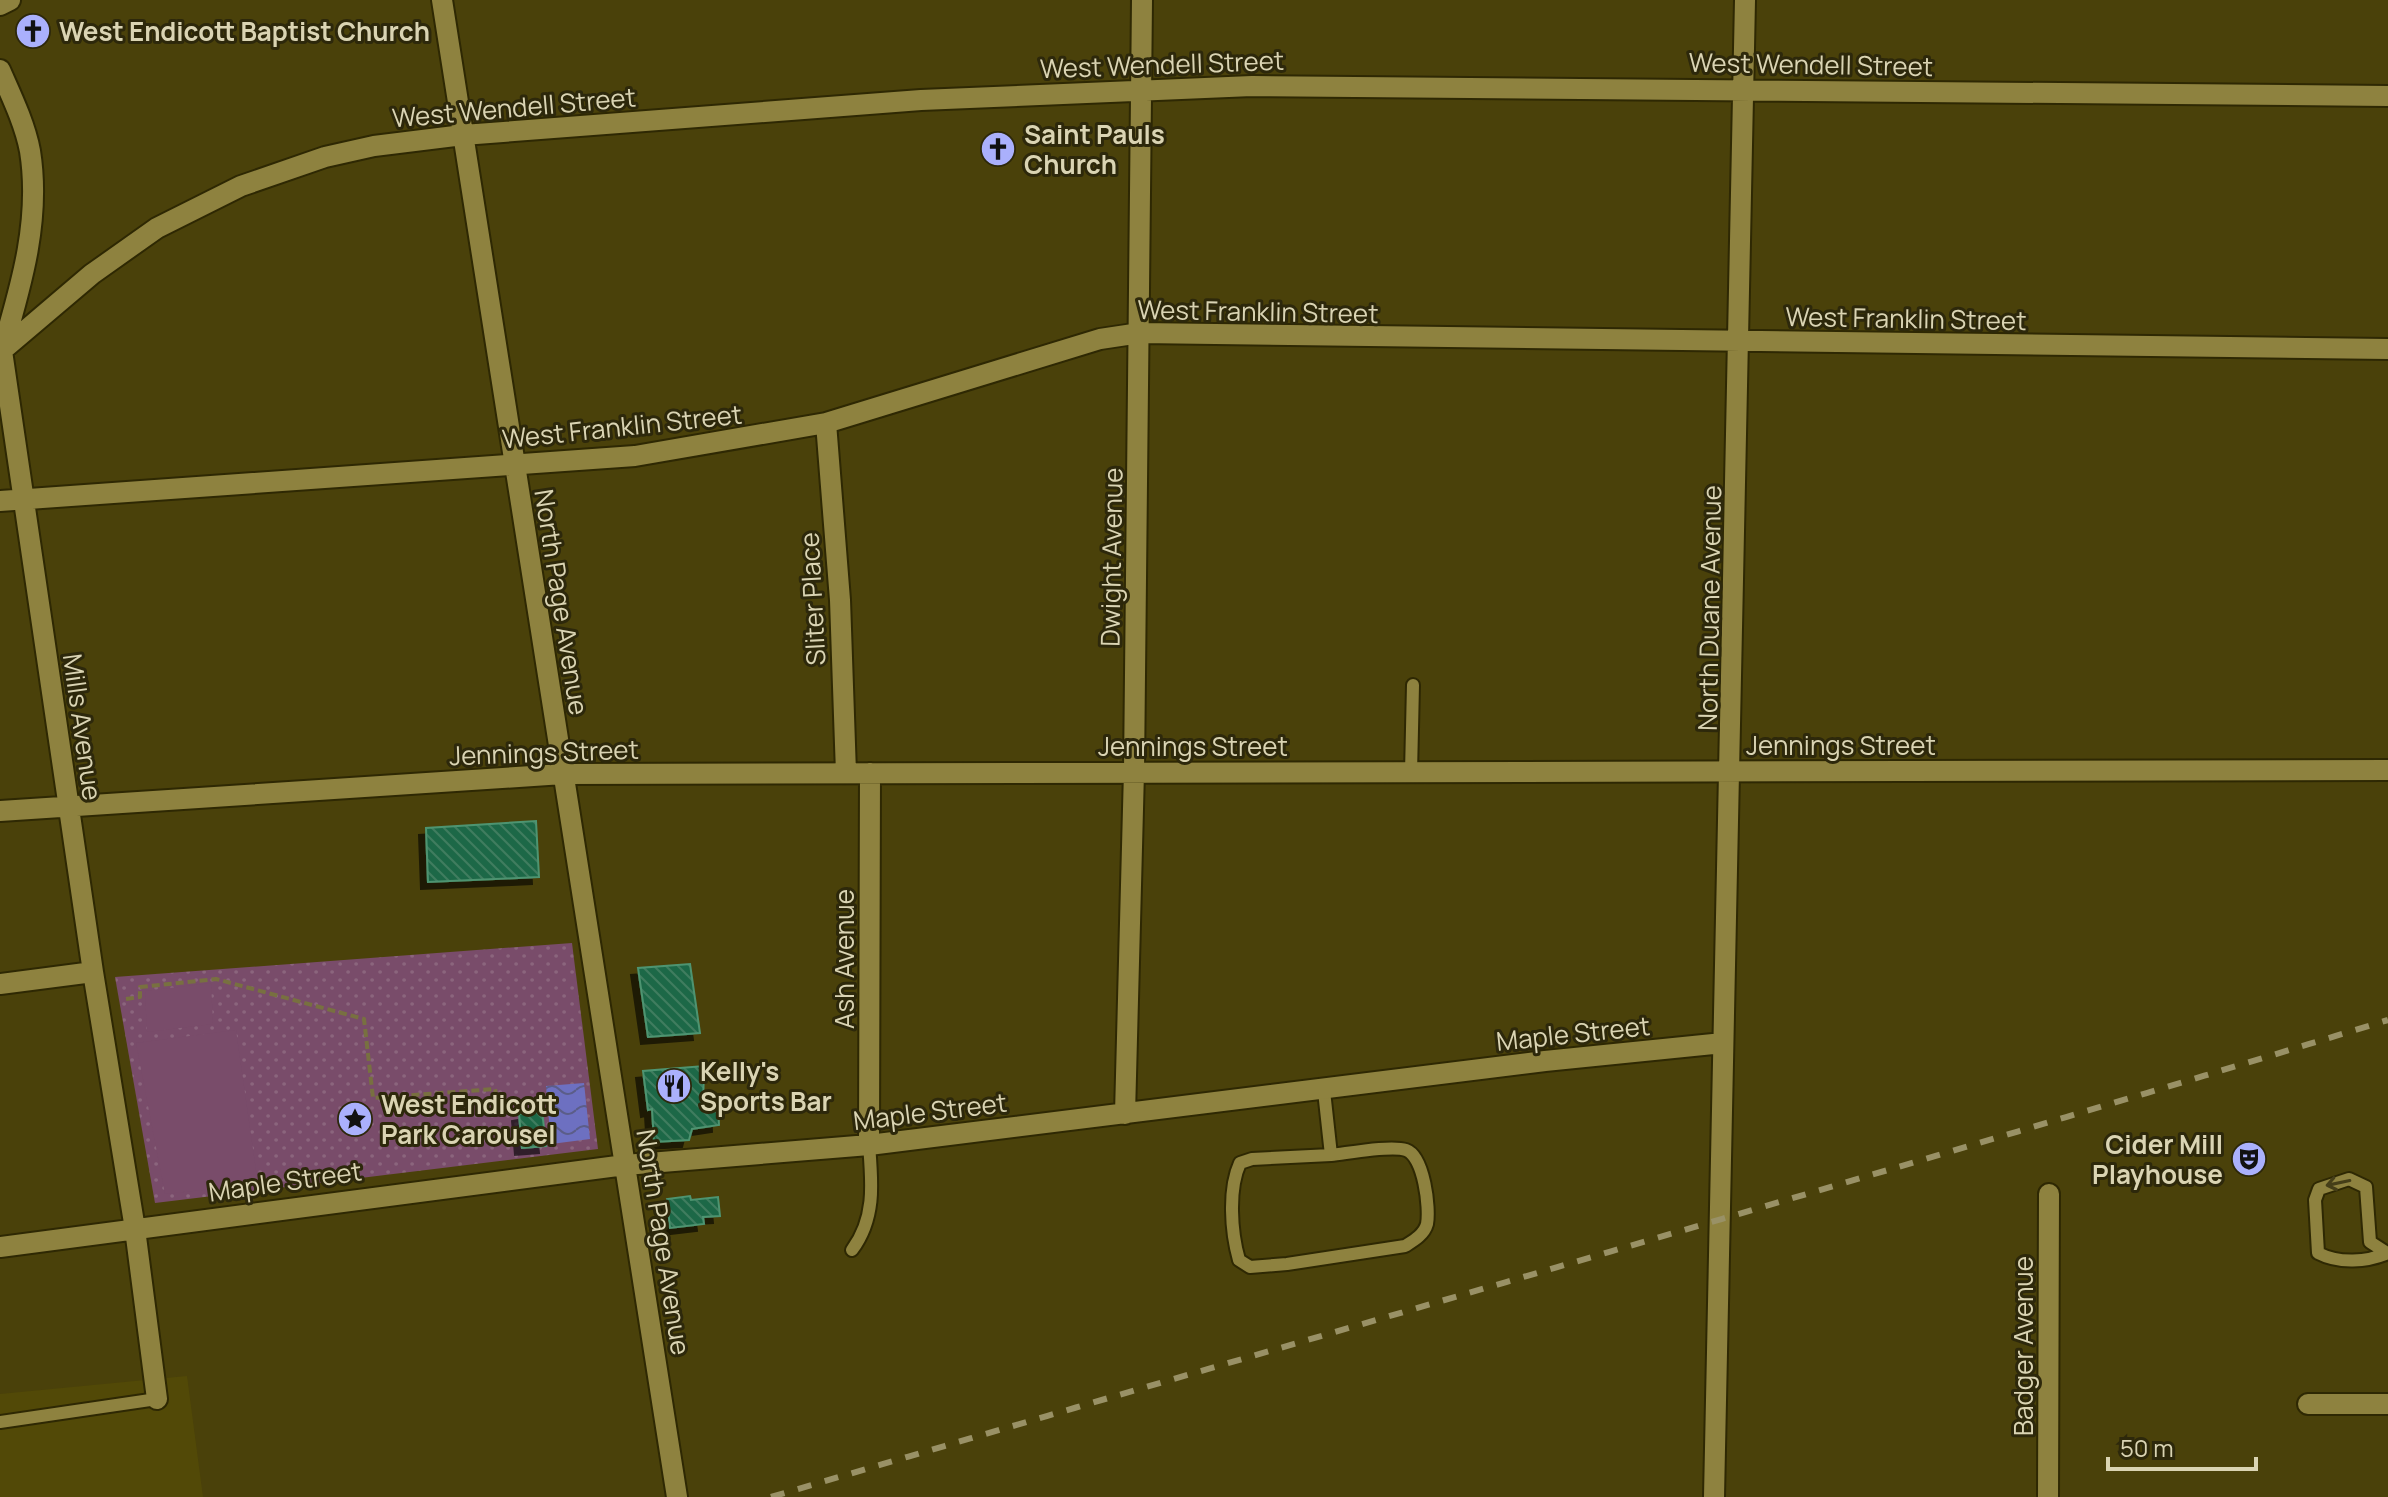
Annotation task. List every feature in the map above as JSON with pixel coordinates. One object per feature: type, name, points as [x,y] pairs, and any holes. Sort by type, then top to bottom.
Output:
[{"type":"street","points":[[0,5],[10,0]]},
{"type":"street","name":"North Page Avenue","points":[[442,0],[677,1497]]},
{"type":"street","name":"Dwight Avenue","points":[[1125,1114],[1134,771],[1142,0]]},
{"type":"street","name":"North Duane Avenue","points":[[1714,1497],[1745,0]]},
{"type":"street","name":"Mills Avenue","points":[[0,70],[30,150],[33,205],[26,267],[1,352],[93,972],[135,1229],[157,1399]]},
{"type":"street","name":"West Wendell Street","points":[[1,352],[92,274],[157,228],[241,186],[325,157],[374,146],[463,135],[921,100],[1140,88],[1744,89],[2388,96]]},
{"type":"street","name":"West Franklin Street","points":[[0,501],[635,456],[826,423],[1100,339],[1140,333],[2388,349]]},
{"type":"street","name":"Sliter Place","points":[[826,423],[840,600],[846,773]]},
{"type":"street","name":"Jennings Street","points":[[0,811],[69,809],[563,774],[2388,770]]},
{"type":"street","name":"Ash Avenue","points":[[869,1145],[870,773]]},
{"type":"street","points":[[0,984],[93,972]]},
{"type":"street","name":"Maple Street","points":[[0,1247],[625,1165],[869,1145],[1324,1091],[1545,1061],[1723,1043]]},
{"type":"street","name":"Badger Avenue","points":[[2048,1497],[2049,1194]]},
{"type":"street","points":[[2308,1404],[2388,1404]]},
{"type":"lane","points":[[1411,773],[1413,685]]},
{"type":"lane","points":[[1324,1091],[1331,1155]]},
{"type":"lane","points":[[852,1250],[867,1222],[873,1194],[869,1145]]},
{"type":"lane","points":[[1405,1149],[1416,1156],[1423,1170],[1427,1225],[1419,1237],[1405,1246],[1287,1264],[1250,1267],[1239,1260],[1234,1242],[1235,1175],[1240,1163],[1252,1159],[1331,1155],[1405,1149]]},
{"type":"lane","points":[[2349,1179],[2366,1187],[2370,1242],[2387,1253],[2376,1259],[2330,1260],[2318,1253],[2315,1200],[2319,1189],[2349,1179]]},
{"type":"lane","points":[[0,1422],[157,1399]]},
{"type":"path","points":[[126,999],[140,997],[140,987],[216,979],[364,1019],[373,1098],[495,1089],[497,1098]]},
{"type":"shaded area","points":[[572,943],[598,1149],[155,1203],[115,977]]},
{"type":"shaded area","points":[[211,983],[213,1024],[147,1032],[145,991]]},
{"type":"shaded area","points":[[236,1030],[258,1184],[165,1194],[136,1043]]},
{"type":"shaded area","points":[[187,1376],[203,1497],[0,1497],[0,1394]]},
{"type":"water","points":[[584,1083],[590,1139],[551,1144],[546,1086]]},
{"type":"building","points":[[536,821],[539,877],[428,882],[426,828]]},
{"type":"building","points":[[690,964],[700,1033],[648,1037],[638,968]]},
{"type":"building","points":[[704,1066],[703,1109],[718,1106],[719,1125],[692,1129],[689,1140],[654,1142],[652,1109],[648,1110],[643,1071]]},
{"type":"building","points":[[542,1110],[546,1146],[522,1148],[519,1114]]},
{"type":"building","points":[[690,1196],[691,1200],[718,1197],[720,1216],[703,1217],[704,1224],[670,1228],[667,1199]]},
{"type":"railway","points":[[771,1497],[1783,1201],[2388,1020]]},
{"type":"place","name":"West Endicott Baptist Church","points":[[33,31]]},
{"type":"place","name":"Saint Pauls Church","points":[[998,149]]},
{"type":"place","name":"Kelly's Sports Bar","points":[[674,1086]]},
{"type":"place","name":"West Endicott Park Carousel","points":[[355,1119]]},
{"type":"place","name":"Cider Mill Playhouse","points":[[2249,1159]]}]
